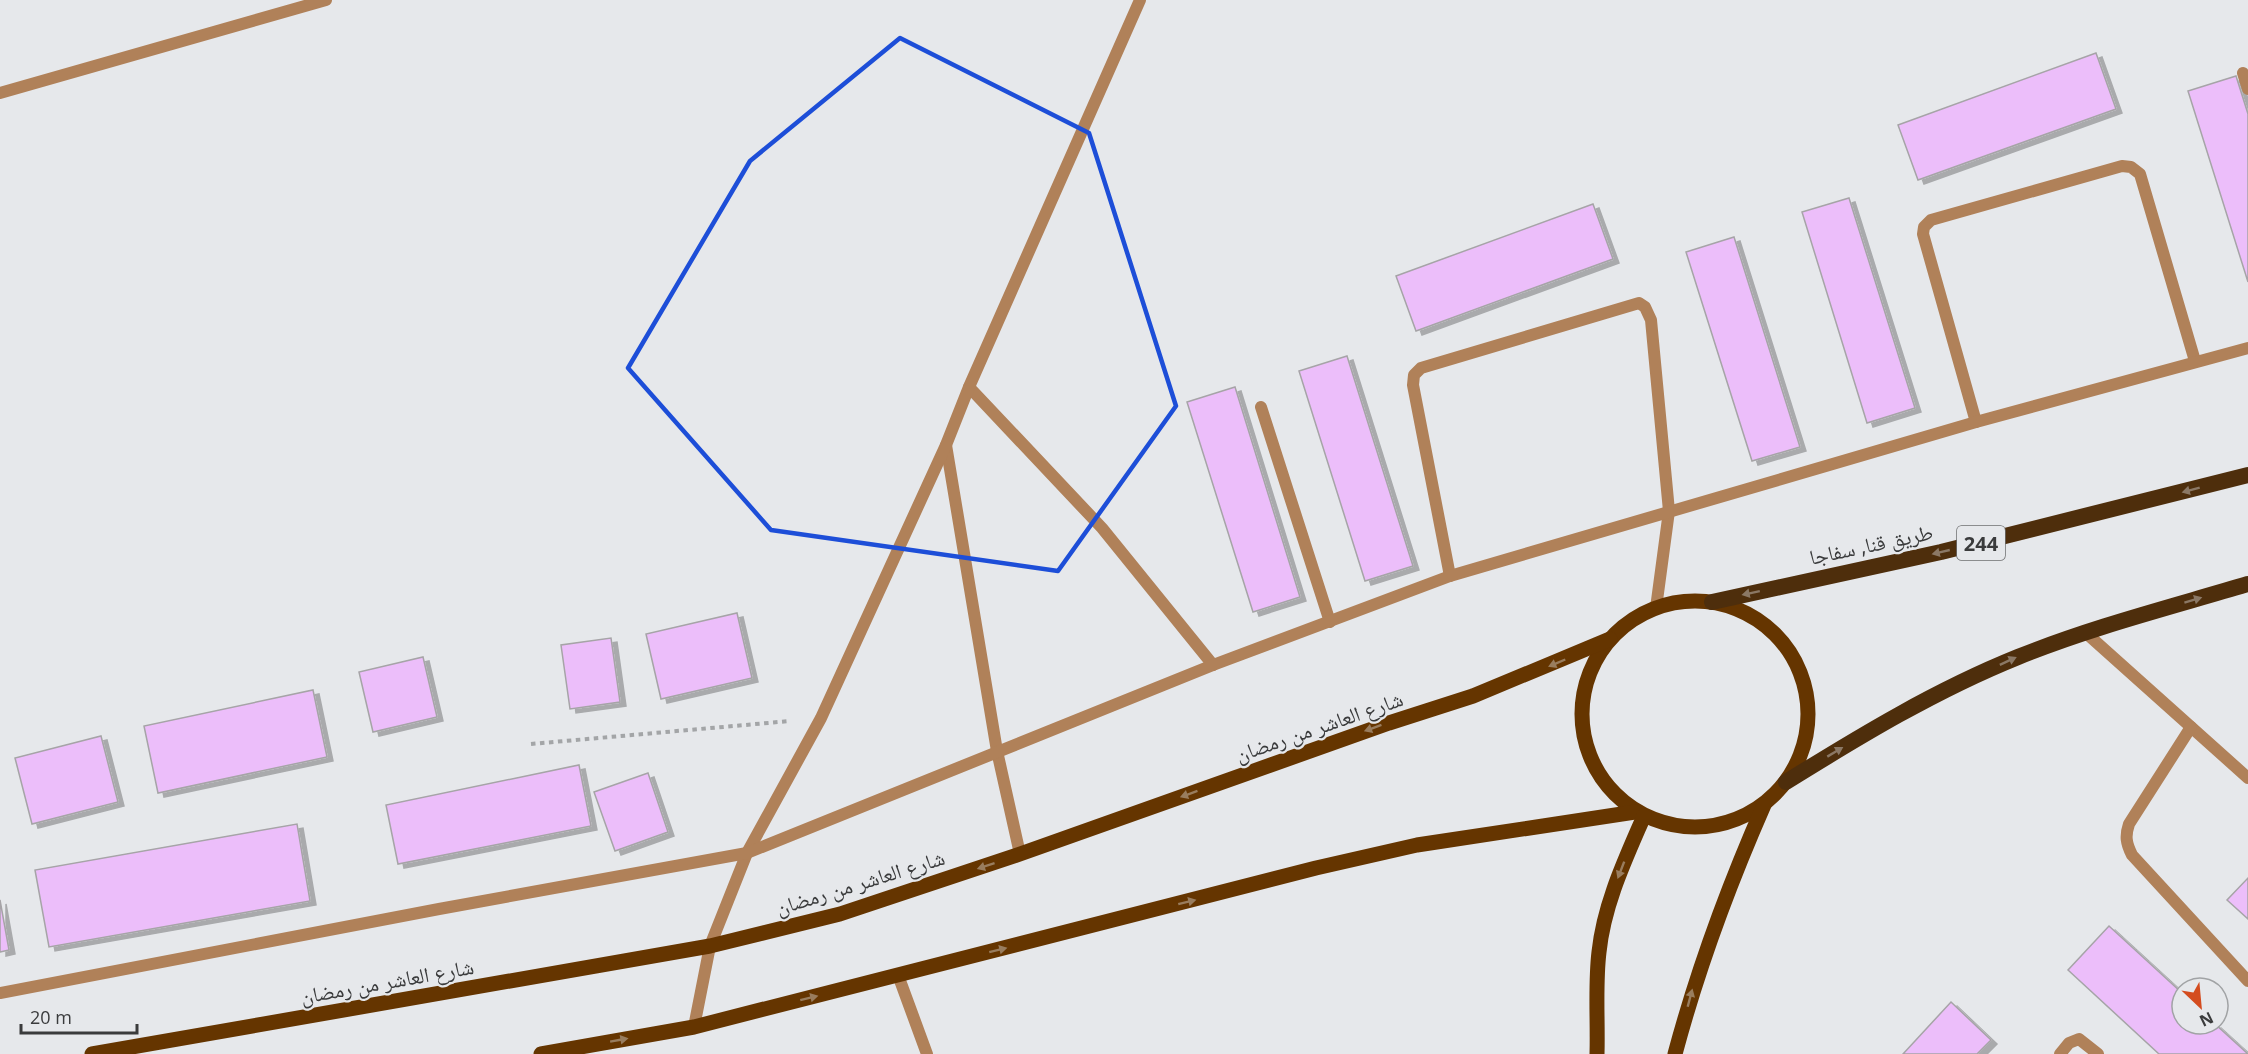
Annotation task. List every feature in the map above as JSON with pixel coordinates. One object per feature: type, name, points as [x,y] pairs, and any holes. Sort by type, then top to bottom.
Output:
[{"type":"highway","name":"طريق قنا, سفاجا","points":[[1712,602],[1941,552],[2248,475]]},
{"type":"highway","points":[[1786,782],[1861,736],[1938,694],[2017,657],[2086,633],[2248,584]]},
{"type":"main road","points":[[1683,601],[1712,602],[1740,610],[1765,624],[1785,645],[1800,671],[1808,699],[1808,729],[1800,757],[1786,782],[1764,805],[1736,820],[1705,828],[1674,826],[1640,814],[1610,791],[1591,763],[1581,731],[1581,698],[1591,666],[1610,639],[1631,620],[1656,608],[1683,601]]},
{"type":"main road","name":"شارع العاشر من رمضان","points":[[92,1054],[710,946],[840,914],[1020,854],[1389,723],[1473,696],[1610,639]]},
{"type":"main road","points":[[1675,1054],[1704,952],[1727,888],[1764,805]]},
{"type":"main road","points":[[541,1054],[694,1027],[1316,868],[1417,845],[1640,814]]},
{"type":"main road","points":[[1597,1054],[1599,952],[1620,872],[1640,814]]},
{"type":"street","points":[[0,93],[326,0]]},
{"type":"street","points":[[694,1027],[710,946],[747,854],[821,718],[946,445],[969,387],[1140,0]]},
{"type":"street","points":[[2243,73],[2248,89]]},
{"type":"street","points":[[1976,422],[1923,234],[1925,224],[1931,220],[2122,166],[2131,167],[2140,174],[2195,361]]},
{"type":"street","points":[[1450,576],[1413,385],[1414,375],[1421,368],[1633,303],[1645,308],[1651,320],[1669,511],[1656,608]]},
{"type":"street","points":[[0,993],[438,909],[747,854],[1213,665],[1450,576],[1976,422],[2248,348]]},
{"type":"street","points":[[969,387],[1102,528],[1213,665]]},
{"type":"street","points":[[1261,407],[1330,622]]},
{"type":"street","points":[[946,445],[997,751],[1020,854]]},
{"type":"street","points":[[2086,633],[2248,778]]},
{"type":"street","points":[[2191,727],[2129,824],[2126,839],[2132,855],[2248,981]]},
{"type":"street","points":[[898,975],[927,1054]]},
{"type":"street","points":[[2060,1054],[2069,1043],[2079,1039],[2098,1054]]},
{"type":"path","points":[[531,744],[821,718]]},
{"type":"highlighted area","points":[[900,38],[1089,133],[1176,406],[1058,571],[771,530],[628,368],[750,161]]},
{"type":"building","points":[[2096,53],[2116,109],[1918,180],[1898,125]]},
{"type":"building","points":[[2236,76],[2248,114],[2248,282],[2188,91]]},
{"type":"building","points":[[1849,198],[1915,408],[1867,423],[1802,212]]},
{"type":"building","points":[[1593,204],[1613,259],[1416,331],[1396,276]]},
{"type":"building","points":[[1734,237],[1800,447],[1752,461],[1686,252]]},
{"type":"building","points":[[1347,356],[1413,566],[1365,581],[1299,371]]},
{"type":"building","points":[[1235,387],[1300,597],[1253,612],[1187,402]]},
{"type":"building","points":[[737,613],[752,678],[661,699],[646,634]]},
{"type":"building","points":[[611,638],[620,702],[570,709],[561,645]]},
{"type":"building","points":[[423,657],[437,717],[373,732],[359,672]]},
{"type":"building","points":[[313,690],[327,757],[158,793],[144,726]]},
{"type":"building","points":[[101,736],[118,802],[32,824],[15,758]]},
{"type":"building","points":[[579,765],[591,826],[398,864],[386,805]]},
{"type":"building","points":[[648,773],[668,832],[615,851],[594,792]]},
{"type":"building","points":[[297,824],[310,901],[49,947],[35,870]]},
{"type":"building","points":[[2248,878],[2248,919],[2227,900]]},
{"type":"building","points":[[0,900],[9,950],[0,952]]},
{"type":"building","points":[[2109,926],[2170,982],[2170,1036],[2228,1036],[2248,1054],[2159,1054],[2068,970]]},
{"type":"building","points":[[1951,1002],[1991,1040],[1977,1054],[1903,1054]]}]
